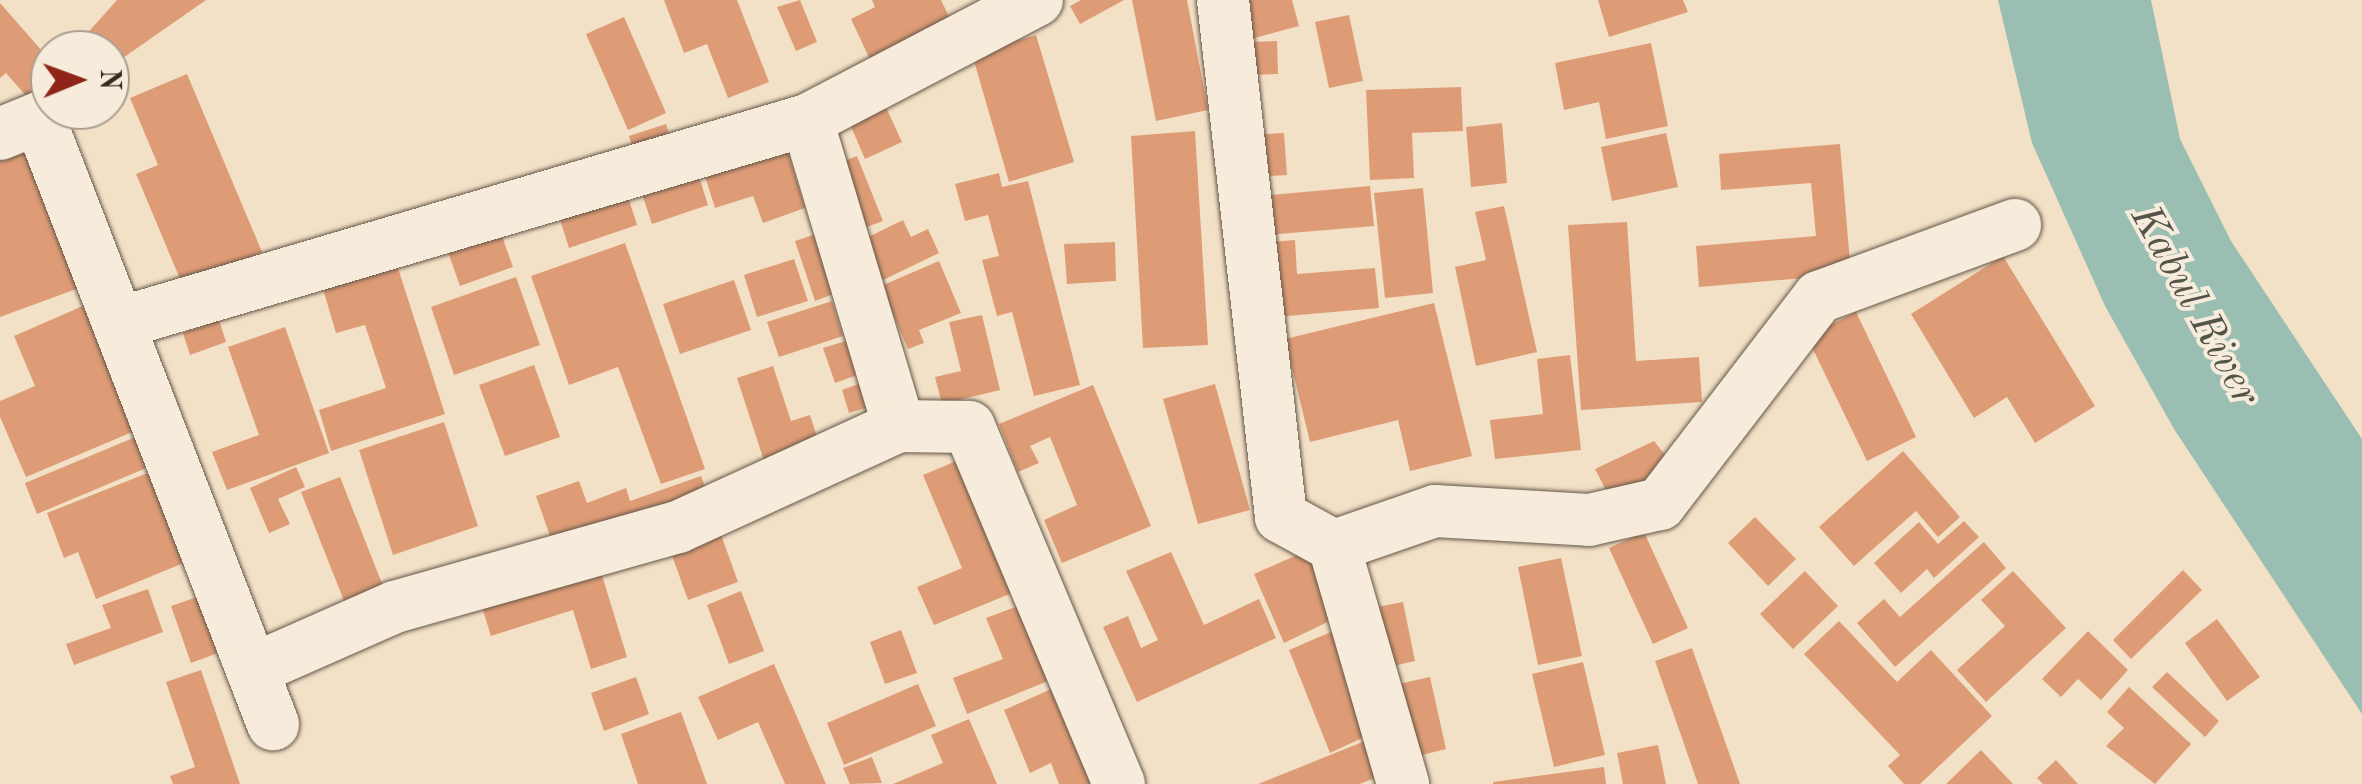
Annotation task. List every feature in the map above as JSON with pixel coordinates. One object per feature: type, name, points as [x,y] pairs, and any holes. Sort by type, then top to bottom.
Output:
[{"type":"street","points":[[123,322],[807,120],[1037,0]]},
{"type":"street","points":[[1223,0],[1281,517],[1334,546],[1403,784]]},
{"type":"street","points":[[0,134],[39,118],[123,322],[273,724]]},
{"type":"street","points":[[807,120],[899,426]]},
{"type":"street","points":[[1334,546],[1435,512],[1589,520],[1660,504],[1711,448],[1819,297],[2015,225]]},
{"type":"street","points":[[252,670],[395,607],[678,527],[899,426],[970,427],[1119,784]]},
{"type":"water","name":"Kabul River","points":[[1998,0],[2151,0],[2180,139],[2231,241],[2362,439],[2362,714],[2174,429],[2105,306],[2032,143]]},
{"type":"building","points":[[117,0],[206,0],[130,53],[130,30],[90,30]]},
{"type":"building","points":[[664,0],[737,0],[769,82],[728,98],[707,44],[684,53]]},
{"type":"building","points":[[800,0],[817,42],[796,51],[777,7]]},
{"type":"building","points":[[872,0],[941,0],[953,25],[872,64],[851,19],[875,7]]},
{"type":"building","points":[[1081,0],[1124,0],[1080,24],[1070,6]]},
{"type":"building","points":[[1132,0],[1187,0],[1208,110],[1156,121]]},
{"type":"building","points":[[1241,0],[1292,0],[1299,26],[1251,39]]},
{"type":"building","points":[[1598,0],[1683,0],[1688,12],[1609,37]]},
{"type":"building","points":[[0,3],[30,37],[30,94],[27,97],[6,73],[0,78]]},
{"type":"building","points":[[1349,15],[1363,81],[1329,88],[1315,22]]},
{"type":"building","points":[[624,17],[666,113],[628,130],[586,34]]},
{"type":"building","points":[[1036,35],[1074,162],[1009,182],[972,54]]},
{"type":"building","points":[[1277,41],[1278,74],[1251,75],[1250,42]]},
{"type":"building","points":[[1651,43],[1668,126],[1606,139],[1599,102],[1564,110],[1555,63]]},
{"type":"building","points":[[187,74],[262,252],[183,286],[136,174],[158,165],[130,98]]},
{"type":"building","points":[[1461,87],[1463,131],[1412,133],[1414,178],[1370,180],[1366,90]]},
{"type":"building","points":[[885,105],[902,142],[865,159],[849,122]]},
{"type":"building","points":[[1502,123],[1507,183],[1471,187],[1466,127]]},
{"type":"building","points":[[666,124],[674,150],[637,162],[629,136]]},
{"type":"building","points":[[1195,131],[1208,345],[1143,348],[1131,136]]},
{"type":"building","points":[[1284,133],[1287,175],[1249,177],[1246,135]]},
{"type":"building","points":[[1666,133],[1678,187],[1612,201],[1601,147]]},
{"type":"building","points":[[37,137],[90,284],[0,317],[0,150]]},
{"type":"building","points":[[785,142],[805,208],[763,223],[753,196],[715,208],[703,170]]},
{"type":"building","points":[[1840,144],[1851,274],[1699,287],[1696,246],[1816,236],[1811,183],[1721,190],[1719,154]]},
{"type":"building","points":[[857,156],[883,221],[856,231],[831,166]]},
{"type":"building","points":[[696,167],[708,205],[652,224],[639,185]]},
{"type":"building","points":[[999,173],[1002,187],[1028,181],[1080,385],[1034,396],[1012,312],[997,316],[982,260],[999,256],[988,215],[965,221],[955,184]]},
{"type":"building","points":[[1270,180],[1271,195],[1370,186],[1374,226],[1254,236],[1249,182]]},
{"type":"building","points":[[625,187],[637,225],[569,248],[557,210]]},
{"type":"building","points":[[1423,188],[1433,293],[1385,298],[1374,193]]},
{"type":"building","points":[[1504,206],[1537,352],[1476,366],[1455,267],[1486,260],[1475,212]]},
{"type":"building","points":[[903,220],[911,237],[928,229],[939,253],[883,280],[864,239]]},
{"type":"building","points":[[497,222],[513,267],[460,286],[444,241]]},
{"type":"building","points":[[1627,222],[1636,361],[1699,357],[1702,402],[1581,410],[1568,225]]},
{"type":"building","points":[[819,233],[839,292],[815,301],[795,241]]},
{"type":"building","points":[[1295,240],[1297,274],[1375,268],[1379,308],[1263,318],[1257,243]]},
{"type":"building","points":[[1115,242],[1116,281],[1067,284],[1064,244]]},
{"type":"building","points":[[625,243],[705,469],[661,484],[618,367],[569,385],[531,276]]},
{"type":"building","points":[[2003,256],[2095,406],[2035,443],[2007,397],[1974,418],[1911,314]]},
{"type":"building","points":[[794,259],[808,301],[757,317],[744,275]]},
{"type":"building","points":[[939,261],[961,313],[919,330],[924,343],[908,349],[881,286]]},
{"type":"building","points":[[397,265],[445,414],[331,451],[319,410],[386,388],[365,325],[336,333],[323,289]]},
{"type":"building","points":[[516,277],[540,345],[454,375],[431,307]]},
{"type":"building","points":[[734,280],[751,330],[680,354],[663,304]]},
{"type":"building","points":[[832,301],[843,336],[779,357],[767,322]]},
{"type":"building","points":[[1434,303],[1472,456],[1410,471],[1398,420],[1310,442],[1285,339]]},
{"type":"building","points":[[85,305],[137,430],[26,477],[0,417],[0,401],[35,386],[14,336]]},
{"type":"building","points":[[1856,312],[1916,437],[1867,461],[1807,337]]},
{"type":"building","points":[[982,315],[1000,390],[942,404],[935,377],[961,371],[949,322]]},
{"type":"building","points":[[219,320],[226,342],[190,355],[183,333]]},
{"type":"building","points":[[285,327],[329,453],[227,490],[212,452],[259,435],[228,347]]},
{"type":"building","points":[[849,340],[860,374],[835,383],[823,348]]},
{"type":"building","points":[[1570,355],[1581,450],[1495,459],[1490,420],[1543,414],[1537,359]]},
{"type":"building","points":[[534,365],[560,437],[505,456],[479,385]]},
{"type":"building","points":[[773,366],[791,421],[810,415],[821,449],[766,467],[737,378]]},
{"type":"building","points":[[861,383],[869,407],[849,413],[842,390]]},
{"type":"building","points":[[1215,384],[1250,510],[1198,524],[1163,399]]},
{"type":"building","points":[[1093,385],[1151,526],[1062,563],[1044,520],[1077,505],[1050,437],[1030,446],[1039,463],[1018,472],[999,424]]},
{"type":"building","points":[[444,422],[478,526],[393,555],[359,450]]},
{"type":"building","points":[[150,431],[163,461],[37,514],[25,483]]},
{"type":"building","points":[[1654,441],[1666,456],[1644,486],[1611,500],[1595,469]]},
{"type":"building","points":[[1903,451],[1960,517],[1938,537],[1916,511],[1854,566],[1819,527]]},
{"type":"building","points":[[961,459],[1017,591],[934,625],[917,587],[962,568],[923,475]]},
{"type":"building","points":[[296,467],[305,487],[278,499],[290,524],[269,533],[250,488]]},
{"type":"building","points":[[150,472],[186,562],[96,599],[78,552],[64,558],[47,513]]},
{"type":"building","points":[[701,476],[710,499],[556,553],[536,496],[579,481],[587,503],[626,488],[630,501]]},
{"type":"building","points":[[340,477],[383,586],[344,601],[301,492]]},
{"type":"building","points":[[1755,517],[1796,559],[1768,586],[1728,543]]},
{"type":"building","points":[[1964,521],[1979,537],[1934,578],[1927,569],[1901,593],[1874,563],[1919,522],[1938,544]]},
{"type":"building","points":[[719,529],[738,582],[688,600],[669,547]]},
{"type":"building","points":[[1644,532],[1688,628],[1653,644],[1609,548]]},
{"type":"building","points":[[1984,542],[2006,568],[1895,667],[1857,623],[1884,599],[1900,617]]},
{"type":"building","points":[[1308,550],[1338,617],[1284,643],[1254,574]]},
{"type":"building","points":[[1171,552],[1204,625],[1259,599],[1276,638],[1137,702],[1103,627],[1128,616],[1141,648],[1158,640],[1126,571]]},
{"type":"building","points":[[1561,558],[1582,656],[1538,665],[1518,567]]},
{"type":"building","points":[[598,562],[627,657],[591,669],[573,610],[491,636],[480,601]]},
{"type":"building","points":[[2183,570],[2202,590],[2131,659],[2113,640]]},
{"type":"building","points":[[1805,571],[1838,606],[1793,649],[1760,614]]},
{"type":"building","points":[[2013,571],[2066,628],[1986,702],[1957,670],[2005,626],[1981,600]]},
{"type":"building","points":[[148,589],[163,632],[74,665],[66,644],[111,628],[102,605]]},
{"type":"building","points":[[741,591],[764,651],[729,664],[707,605]]},
{"type":"building","points":[[206,594],[226,650],[191,663],[171,606]]},
{"type":"building","points":[[1403,602],[1415,661],[1384,668],[1372,608]]},
{"type":"building","points":[[1023,604],[1053,679],[967,714],[953,678],[1003,659],[986,618]]},
{"type":"building","points":[[2217,619],[2260,677],[2227,701],[2185,643]]},
{"type":"building","points":[[1839,621],[1897,682],[1931,650],[1992,716],[1920,784],[1904,784],[1888,766],[1900,755],[1804,654]]},
{"type":"building","points":[[1347,625],[1379,730],[1330,753],[1289,650]]},
{"type":"building","points":[[901,630],[917,673],[885,684],[870,642]]},
{"type":"building","points":[[2088,631],[2128,670],[2101,700],[2078,679],[2061,697],[2042,679]]},
{"type":"building","points":[[1692,648],[1740,784],[1698,784],[1655,661]]},
{"type":"building","points":[[1583,662],[1605,755],[1554,767],[1532,674]]},
{"type":"building","points":[[774,664],[826,784],[785,784],[758,722],[718,740],[698,697]]},
{"type":"building","points":[[201,670],[240,784],[173,784],[170,776],[195,767],[166,682]]},
{"type":"building","points":[[2167,672],[2219,721],[2205,737],[2152,687]]},
{"type":"building","points":[[636,677],[649,714],[604,731],[591,693]]},
{"type":"building","points":[[1430,677],[1446,749],[1410,758],[1394,685]]},
{"type":"building","points":[[918,684],[936,726],[844,765],[827,723]]},
{"type":"building","points":[[1058,686],[1099,784],[1059,784],[1051,763],[1030,773],[1004,710]]},
{"type":"building","points":[[2129,687],[2191,744],[2155,784],[2106,746],[2124,728],[2107,712]]},
{"type":"building","points":[[681,712],[707,784],[638,784],[621,734]]},
{"type":"building","points":[[969,719],[997,784],[893,784],[943,763],[931,735]]},
{"type":"building","points":[[1380,735],[1394,770],[1360,784],[1258,784]]},
{"type":"building","points":[[1658,745],[1666,784],[1623,784],[1617,753]]},
{"type":"building","points":[[1981,750],[2013,784],[1946,784]]},
{"type":"building","points":[[872,757],[882,783],[850,784],[843,768]]},
{"type":"building","points":[[2056,760],[2078,784],[2043,784],[2037,778]]},
{"type":"building","points":[[1604,767],[1606,784],[1493,784],[1493,782]]}]
